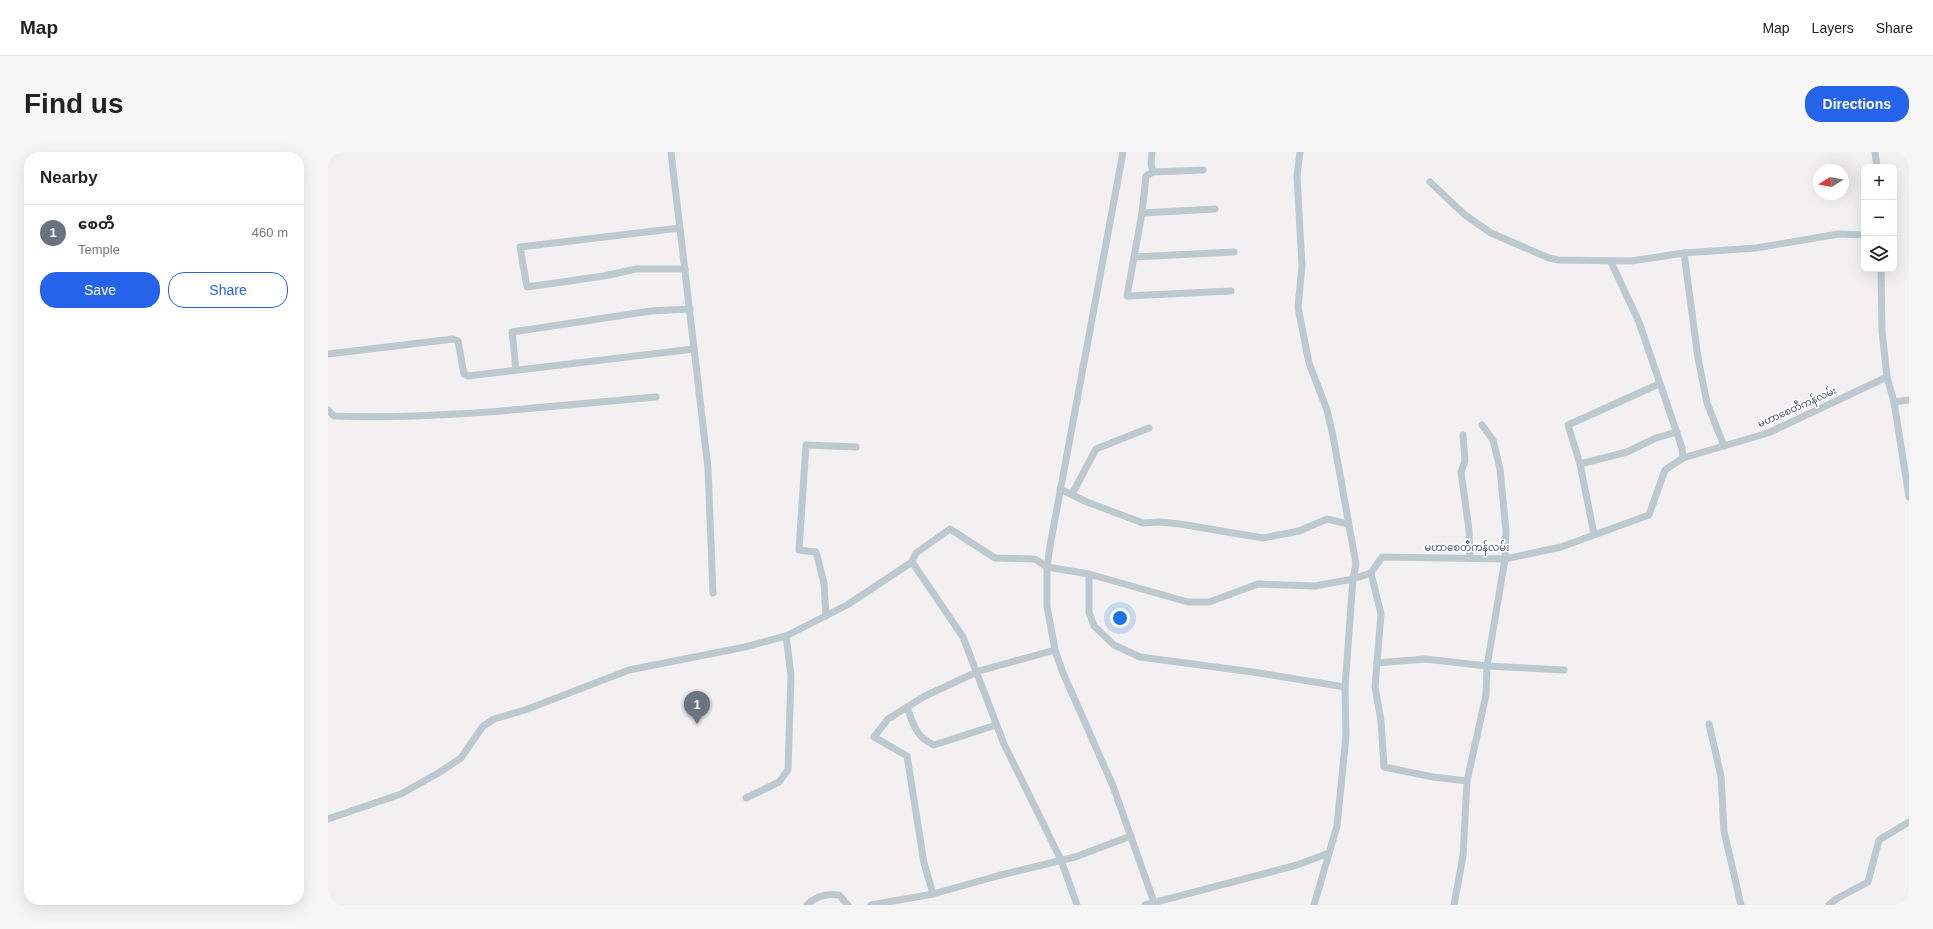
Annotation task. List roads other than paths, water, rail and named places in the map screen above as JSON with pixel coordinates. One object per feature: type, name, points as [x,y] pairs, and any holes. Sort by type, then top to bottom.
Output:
[{"type":"street","points":[[671,152],[708,468],[713,593]]},
{"type":"street","points":[[1124,152],[1060,489],[1047,567],[1047,606],[1055,650],[1063,672],[1113,786],[1155,904]]},
{"type":"street","points":[[1152,152],[1150,164],[1153,172]]},
{"type":"street","points":[[1300,152],[1296,176],[1302,266],[1298,307],[1309,363],[1327,410],[1356,564],[1353,579],[1345,688],[1346,736],[1337,826],[1314,905]]},
{"type":"street","points":[[1876,152],[1877,164]]},
{"type":"street","points":[[1203,170],[1153,172],[1146,176],[1142,213],[1127,296],[1231,291]]},
{"type":"street","points":[[1430,182],[1465,215],[1491,233],[1549,258],[1582,262],[1631,261],[1684,253],[1756,248],[1839,234],[1861,235]]},
{"type":"street","points":[[1142,213],[1215,209]]},
{"type":"street","points":[[680,228],[520,247],[527,287],[604,276],[636,269],[685,270]]},
{"type":"street","points":[[1134,256],[1234,252]]},
{"type":"street","points":[[1684,253],[1698,358],[1707,403],[1724,446]]},
{"type":"street","points":[[1611,262],[1639,322],[1682,448],[1683,458]]},
{"type":"street","points":[[1881,272],[1882,332],[1887,377],[1905,450],[1909,497]]},
{"type":"street","points":[[516,370],[512,332],[651,311],[690,309]]},
{"type":"street","points":[[328,354],[453,339],[457,340],[459,344],[466,376],[584,364],[694,349]]},
{"type":"street","name":"မဟာစေတီကန်လမ်း","points":[[1370,573],[1382,557],[1505,559],[1561,547],[1649,515],[1665,470],[1683,458],[1768,432],[1887,377]]},
{"type":"street","points":[[1594,534],[1580,464],[1568,425],[1659,384]]},
{"type":"street","points":[[328,410],[334,416],[395,418],[496,412],[656,396]]},
{"type":"street","points":[[1894,402],[1909,400]]},
{"type":"street","points":[[1454,905],[1462,856],[1467,782],[1486,695],[1487,666],[1505,559],[1506,531],[1500,469],[1493,440],[1482,425]]},
{"type":"street","points":[[1072,494],[1096,449],[1149,428]]},
{"type":"street","points":[[1580,464],[1627,452],[1656,438],[1676,432]]},
{"type":"street","points":[[1462,435],[1465,461],[1461,472],[1469,530],[1470,558]]},
{"type":"street","points":[[826,616],[824,582],[816,552],[799,550],[806,445],[856,447]]},
{"type":"street","points":[[1060,489],[1143,523],[1160,522],[1180,524],[1262,538],[1299,531],[1327,519],[1348,524]]},
{"type":"street","points":[[328,819],[401,794],[440,772],[461,758],[483,726],[494,719],[531,707],[629,670],[786,636],[847,605],[912,562],[916,554],[950,529],[995,558],[1035,559],[1047,567],[1089,574],[1188,602],[1210,602],[1258,584],[1314,586],[1353,579],[1370,573],[1381,614],[1375,687],[1381,721],[1384,767],[1467,782]]},
{"type":"street","points":[[912,562],[963,637],[996,725],[1061,860],[1077,905]]},
{"type":"street","points":[[1089,574],[1089,612],[1094,626],[1114,645],[1140,657],[1253,672],[1345,688]]},
{"type":"street","points":[[746,798],[779,782],[788,770],[791,675],[786,636]]},
{"type":"street","points":[[933,894],[924,862],[907,756],[874,737],[888,719],[925,696],[979,671],[1055,650]]},
{"type":"street","points":[[1377,663],[1425,658],[1487,666],[1564,670]]},
{"type":"street","points":[[907,707],[913,724],[923,740],[934,745],[996,725]]},
{"type":"street","points":[[1709,724],[1721,776],[1724,831],[1740,905]]},
{"type":"street","points":[[1829,905],[1836,899],[1868,882],[1879,840],[1909,822]]},
{"type":"street","points":[[871,905],[933,894],[1075,857],[1130,836]]},
{"type":"street","points":[[1145,905],[1155,904],[1297,865],[1329,854]]},
{"type":"street","points":[[807,905],[811,900],[828,893],[839,895],[848,905]]},
{"type":"waterway","points":[[328,902],[335,905]]},
{"type":"place","name":"စေတီ","points":[[697,724]]}]
